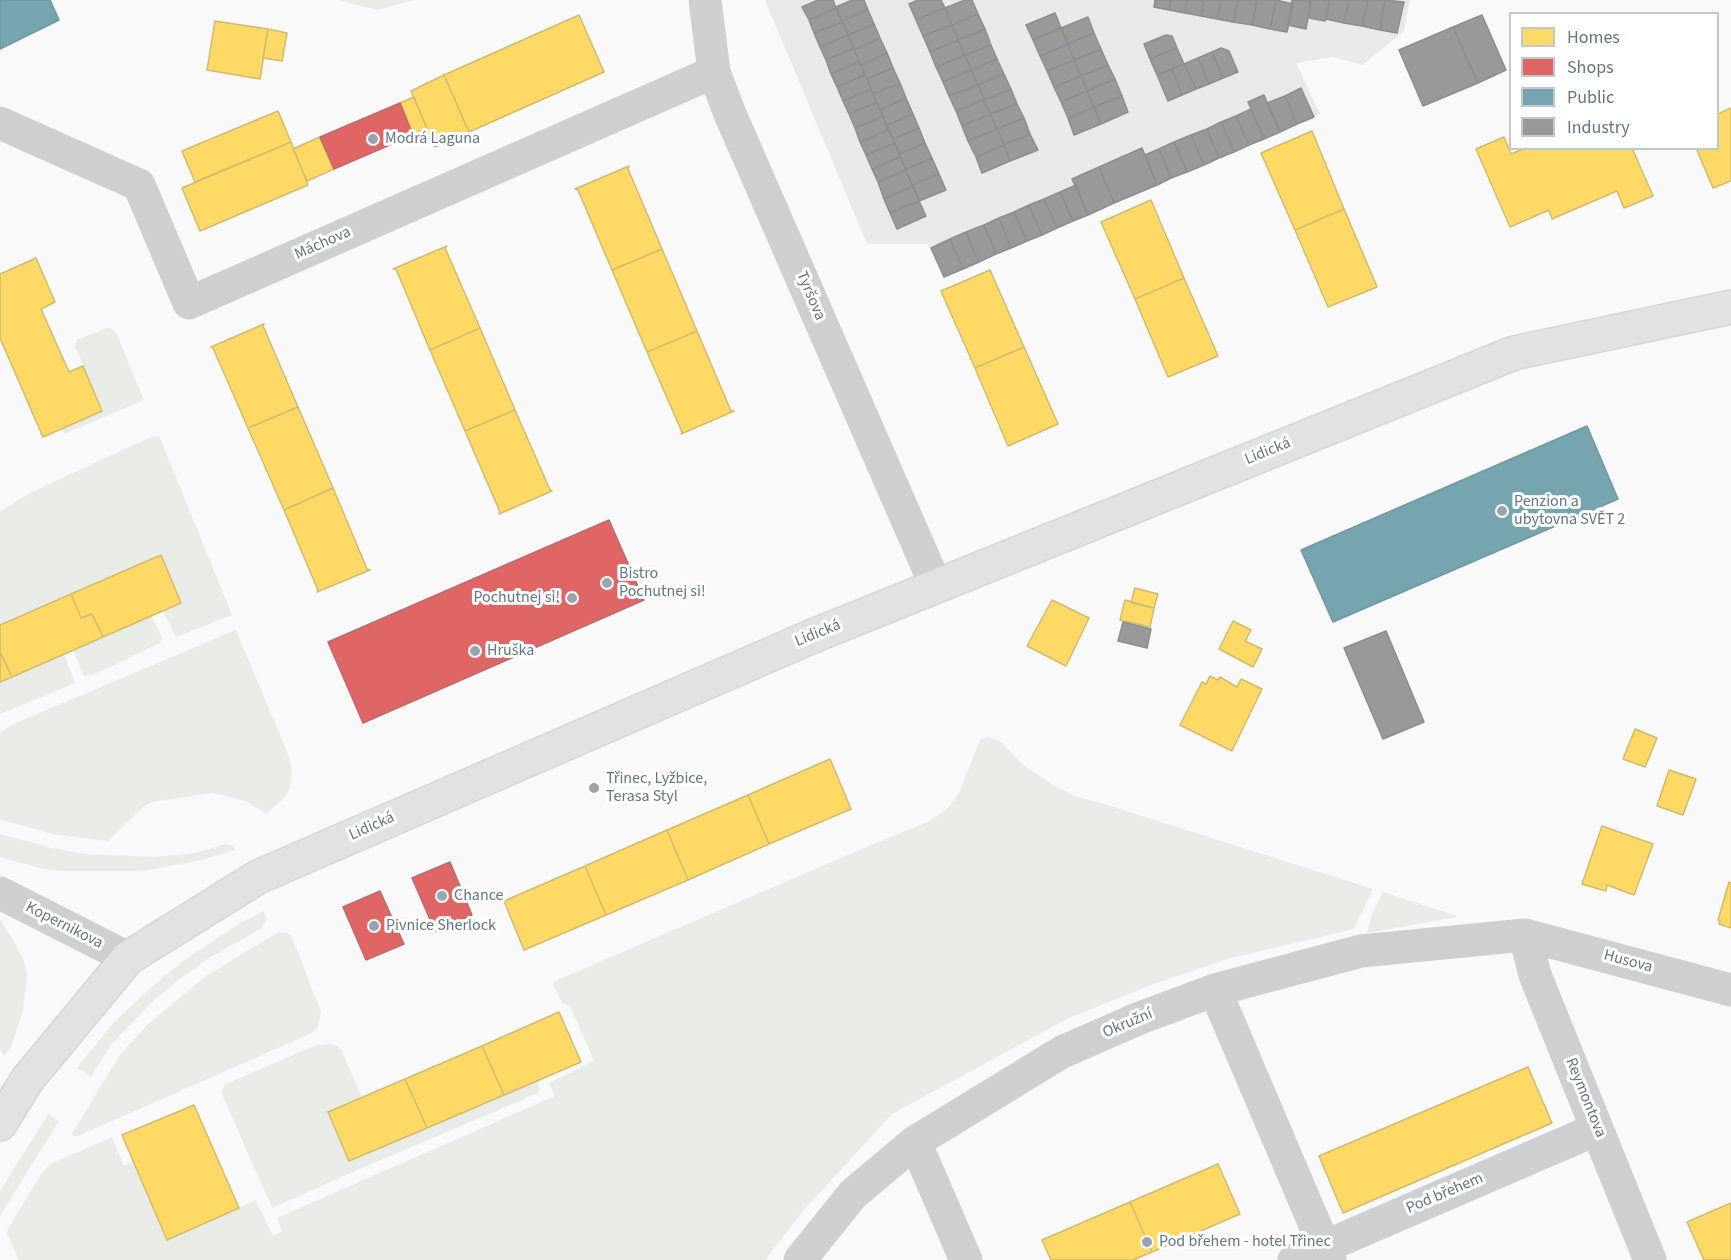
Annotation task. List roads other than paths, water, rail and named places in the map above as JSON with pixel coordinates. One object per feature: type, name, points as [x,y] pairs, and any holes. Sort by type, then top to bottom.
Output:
[{"type":"street","name":"Tyršova","points":[[705,0],[714,72],[730,114],[936,586]]},
{"type":"street","name":"Máchova","points":[[0,123],[139,185],[189,303],[714,72]]},
{"type":"street","name":"Lidická","points":[[0,1124],[27,1080],[128,958],[258,877],[813,636],[1514,353],[1731,307]]},
{"type":"street","name":"Kopernikova","points":[[0,893],[128,958]]},
{"type":"street","name":"Husova","points":[[1525,935],[1731,990]]},
{"type":"street","name":"Okružní","points":[[800,1260],[853,1194],[915,1142],[1062,1052],[1140,1018],[1215,990],[1361,951],[1525,935]]},
{"type":"street","name":"Reymontova","points":[[1525,935],[1535,975],[1650,1260]]},
{"type":"street","points":[[1215,990],[1328,1253]]},
{"type":"street","name":"Pod břehem","points":[[1294,1260],[1328,1253],[1597,1129]]},
{"type":"street","points":[[915,1142],[966,1260]]},
{"type":"place","name":"Modrá Laguna","points":[[373,139]]},
{"type":"place","name":"Penzion a ubytovna SVĚT 2","points":[[1502,511]]},
{"type":"place","name":"Bistro Pochutnej si!","points":[[607,583]]},
{"type":"place","name":"Pochutnej si!","points":[[572,598]]},
{"type":"place","name":"Hruška","points":[[475,651]]},
{"type":"place","name":"Třinec, Lyžbice, Terasa Styl","points":[[594,788]]},
{"type":"place","name":"Chance","points":[[442,896]]},
{"type":"place","name":"Pivnice Sherlock","points":[[374,926]]},
{"type":"place","name":"Pod břehem - hotel Třinec","points":[[1147,1242]]}]
